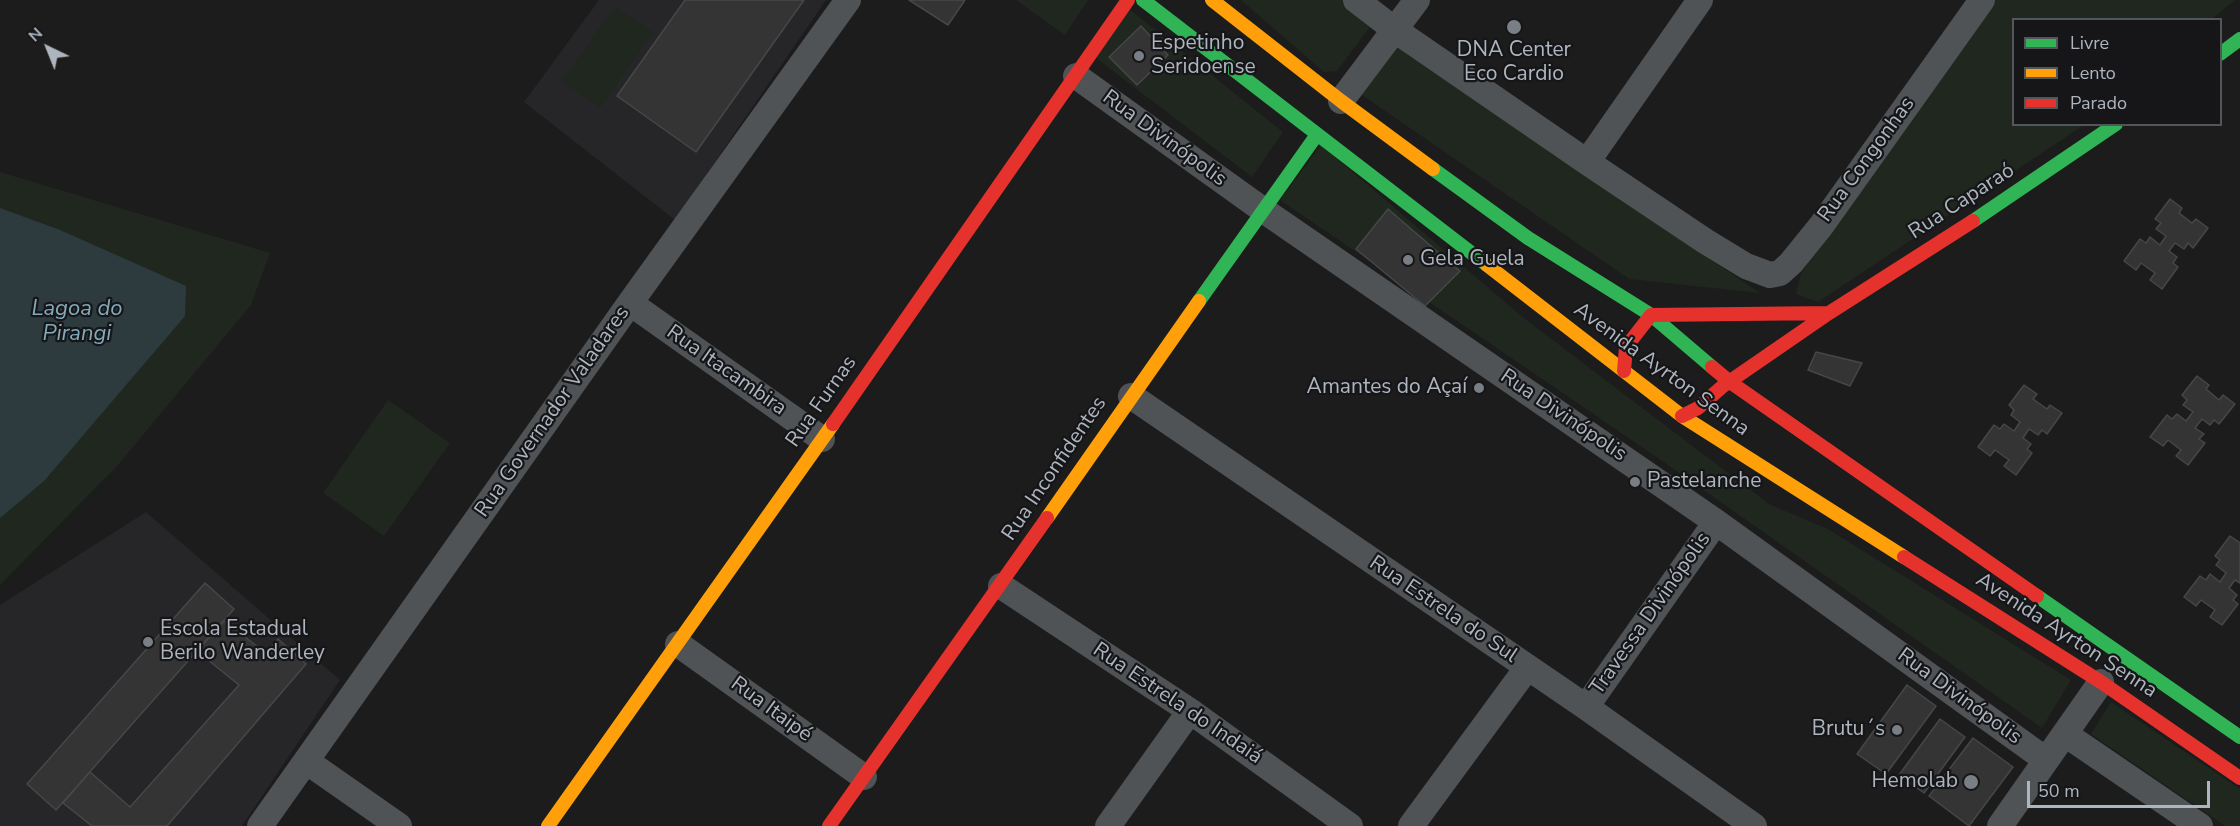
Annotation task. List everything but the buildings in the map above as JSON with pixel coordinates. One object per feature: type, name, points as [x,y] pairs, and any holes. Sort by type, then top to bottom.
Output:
[{"type":"main road","name":"Rua Furnas","points":[[548,826],[822,439],[1128,0]]},
{"type":"main road","name":"Avenida Ayrton Senna","points":[[1143,0],[1316,136],[1682,416],[2101,682],[2240,778]]},
{"type":"main road","name":"Avenida Ayrton Senna","points":[[1212,0],[1341,101],[1528,238],[1651,315],[1730,382],[2240,737]]},
{"type":"main road","name":"Rua Caparaó","points":[[1682,416],[1698,408],[1730,382],[1829,313],[2000,203],[2113,126]]},
{"type":"main road","name":"Rua Inconfidentes","points":[[829,826],[1001,586],[1131,396],[1316,136]]},
{"type":"main road","points":[[1624,371],[1626,347],[1651,315],[1829,313]]},
{"type":"street","name":"Rua Governador Valadares","points":[[261,826],[630,303],[848,0]]},
{"type":"street","points":[[1356,0],[1395,30],[1587,162],[1700,0]]},
{"type":"street","points":[[1341,101],[1417,0]]},
{"type":"street","name":"Rua Congonhas","points":[[1587,162],[1746,266],[1770,275],[1780,273],[1821,226],[1982,0]]},
{"type":"street","name":"Rua Divinópolis","points":[[1076,76],[1263,210],[1716,522],[2046,760]]},
{"type":"street","name":"Rua Itacambira","points":[[630,303],[822,439]]},
{"type":"street","name":"Rua Estrela do Sul","points":[[1131,396],[1586,707],[1754,826]]},
{"type":"street","name":"Travessa Divinópolis","points":[[1586,707],[1716,522]]},
{"type":"street","name":"Rua Estrela do Indaiá","points":[[1001,586],[1190,711],[1350,826]]},
{"type":"street","name":"Rua Itaipé","points":[[678,644],[864,777]]},
{"type":"street","points":[[1411,826],[1527,668]]},
{"type":"street","points":[[2000,826],[2101,682]]},
{"type":"street","points":[[1108,826],[1190,711]]},
{"type":"street","points":[[2065,734],[2200,826]]},
{"type":"street","points":[[306,761],[399,826]]},
{"type":"shaded area","points":[[599,0],[826,0],[675,220],[524,102]]},
{"type":"shaded area","points":[[1016,0],[1088,0],[1065,35]]},
{"type":"shaded area","points":[[1241,0],[1343,0],[1367,19],[1370,27],[1337,71],[1324,72]]},
{"type":"shaded area","points":[[1992,0],[2235,0],[2213,18],[2012,18],[2012,126],[2082,126],[1818,302],[1796,294],[1801,273],[1899,127]]},
{"type":"shaded area","points":[[615,6],[653,32],[600,108],[562,81]]},
{"type":"shaded area","points":[[1128,8],[1283,132],[1252,177],[1092,55]]},
{"type":"shaded area","points":[[1397,47],[1760,293],[1629,279],[1359,93]]},
{"type":"shaded area","points":[[1321,145],[1525,319],[1769,504],[1828,529],[2071,680],[2042,728],[1668,465],[1280,200]]},
{"type":"shaded area","points":[[0,172],[270,253],[251,305],[118,465],[0,585]]},
{"type":"shaded area","points":[[388,400],[450,443],[384,536],[323,493]]},
{"type":"shaded area","name":"Escola Estadual Berilo Wanderley","points":[[146,512],[340,680],[242,826],[0,826],[0,605]]},
{"type":"shaded area","points":[[2111,702],[2240,789],[2240,826],[2225,826],[2091,734]]},
{"type":"water","name":"Lagoa do Pirangi","points":[[0,208],[60,230],[186,286],[185,316],[44,481],[0,518]]},
{"type":"traffic: fast","points":[[1143,0],[1487,265]]},
{"type":"traffic: fast","points":[[2222,52],[2240,39]]},
{"type":"traffic: fast","points":[[1973,221],[2113,126]]},
{"type":"traffic: fast","points":[[1199,301],[1316,136]]},
{"type":"traffic: fast","points":[[1433,169],[1528,238],[1651,315],[1712,367]]},
{"type":"traffic: fast","points":[[2037,596],[2240,737]]},
{"type":"traffic: slow","points":[[1212,0],[1341,101],[1433,169]]},
{"type":"traffic: slow","points":[[1487,265],[1682,416],[1904,557]]},
{"type":"traffic: slow","points":[[1047,518],[1199,301]]},
{"type":"traffic: slow","points":[[548,826],[833,424]]},
{"type":"traffic: jam","points":[[833,424],[1128,0]]},
{"type":"traffic: jam","points":[[1682,416],[1698,408],[1723,386],[1829,313],[1973,221]]},
{"type":"traffic: jam","points":[[1624,371],[1626,347],[1651,315],[1829,313]]},
{"type":"traffic: jam","points":[[1712,367],[1730,382],[2037,596]]},
{"type":"traffic: jam","points":[[829,826],[1047,518]]},
{"type":"traffic: jam","points":[[1904,557],[2101,682],[2240,778]]},
{"type":"place","name":"DNA Center Eco Cardio","points":[[1514,27]]},
{"type":"place","name":"Espetinho Seridoense","points":[[1139,56]]},
{"type":"place","name":"Gela Guela","points":[[1408,260]]},
{"type":"place","name":"Amantes do Açaí","points":[[1479,388]]},
{"type":"place","name":"Pastelanche","points":[[1635,482]]},
{"type":"place","name":"Escola Estadual Berilo Wanderley","points":[[148,642]]},
{"type":"place","name":"Brutu´s","points":[[1897,730]]},
{"type":"place","name":"Hemolab","points":[[1971,782]]}]
